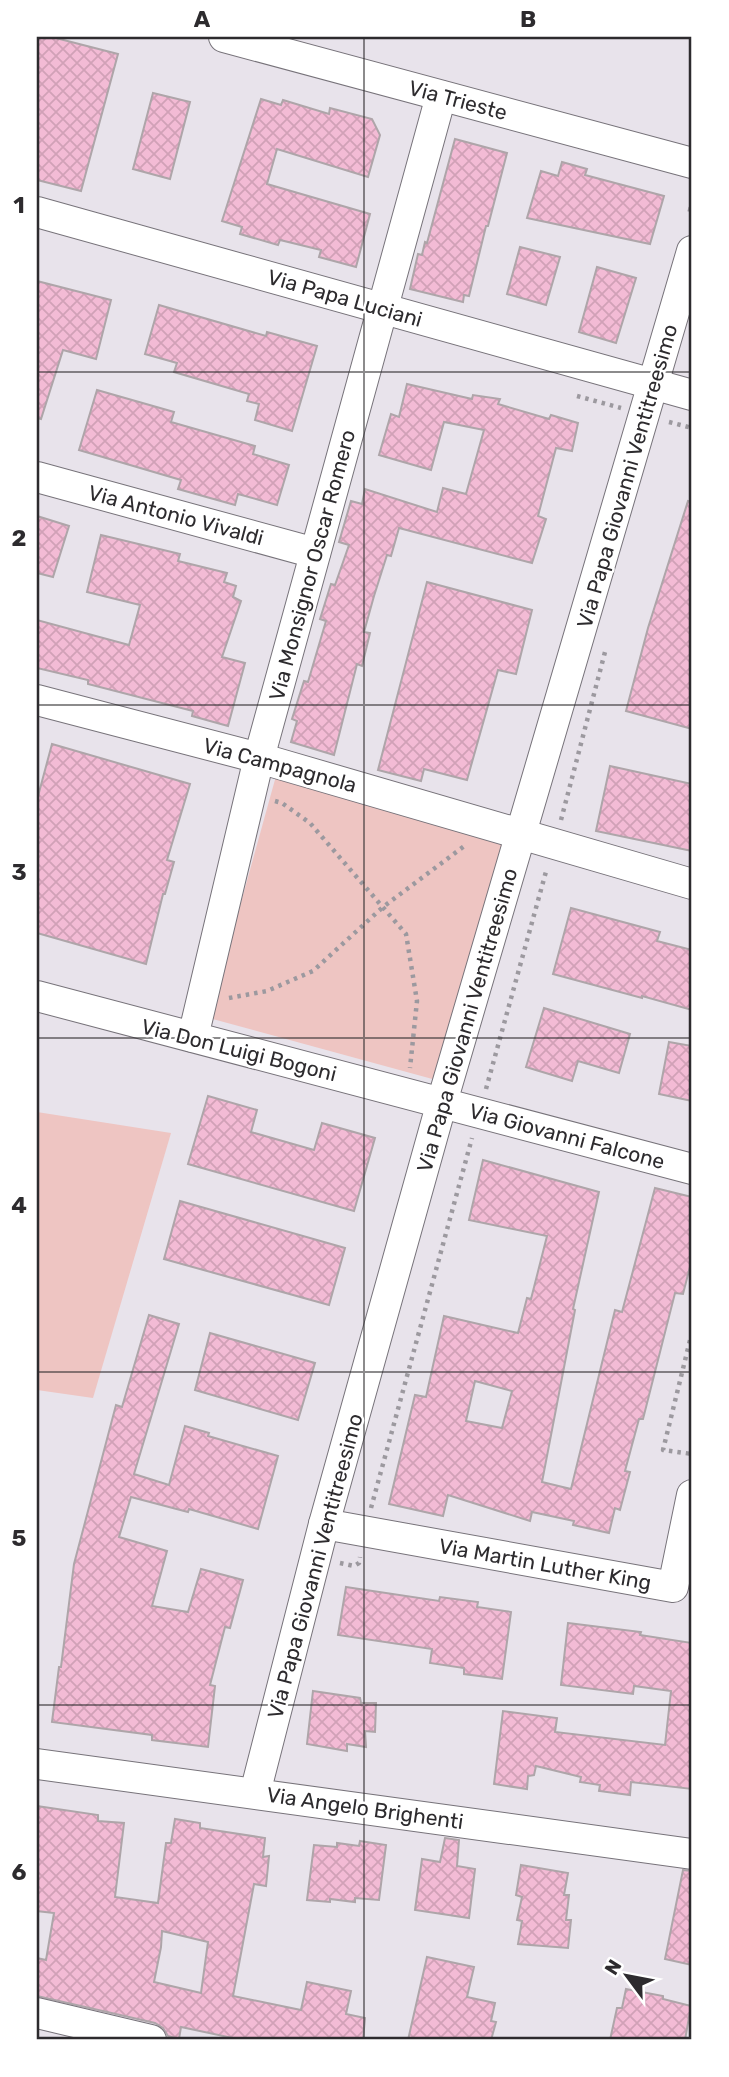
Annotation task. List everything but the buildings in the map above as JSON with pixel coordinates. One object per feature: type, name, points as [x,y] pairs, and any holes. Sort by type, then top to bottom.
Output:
[{"type":"street","name":"Via Trieste","points":[[224,37],[692,163]]},
{"type":"street","name":"Via Monsignor Oscar Romero","points":[[193,1037],[259,758],[441,96]]},
{"type":"street","name":"Via Papa Luciani","points":[[37,212],[692,395]]},
{"type":"street","name":"Via Papa Giovanni Ventitreesimo","points":[[255,1793],[324,1524],[442,1102],[692,251]]},
{"type":"street","name":"Via Antonio Vivaldi","points":[[37,477],[315,553]]},
{"type":"street","name":"Via Campagnola","points":[[37,700],[259,758],[692,884]]},
{"type":"street","name":"Via Don Luigi Bogoni","points":[[37,996],[442,1102]]},
{"type":"street","name":"Via Giovanni Falcone","points":[[442,1102],[692,1168]]},
{"type":"street","name":"Via Martin Luther King","points":[[324,1524],[673,1587],[692,1495]]},
{"type":"street","name":"Via Angelo Brighenti","points":[[37,1764],[692,1854]]},
{"type":"street","points":[[37,2013],[151,2040]]},
{"type":"path","points":[[666,421],[692,428]]},
{"type":"path","points":[[335,1564],[338,1562],[354,1566],[359,1563],[365,1532],[607,645]]},
{"type":"path","points":[[251,795],[282,803],[310,823],[405,934],[418,1001],[414,1052],[405,1093]]},
{"type":"path","points":[[201,1003],[267,991],[313,971],[383,907],[466,847],[481,822]]},
{"type":"path","points":[[692,1332],[663,1450],[692,1454]]},
{"type":"shaded area","points":[[276,776],[504,840],[436,1080],[209,1018]]},
{"type":"shaded area","points":[[37,1112],[171,1133],[93,1398],[37,1390]]}]
